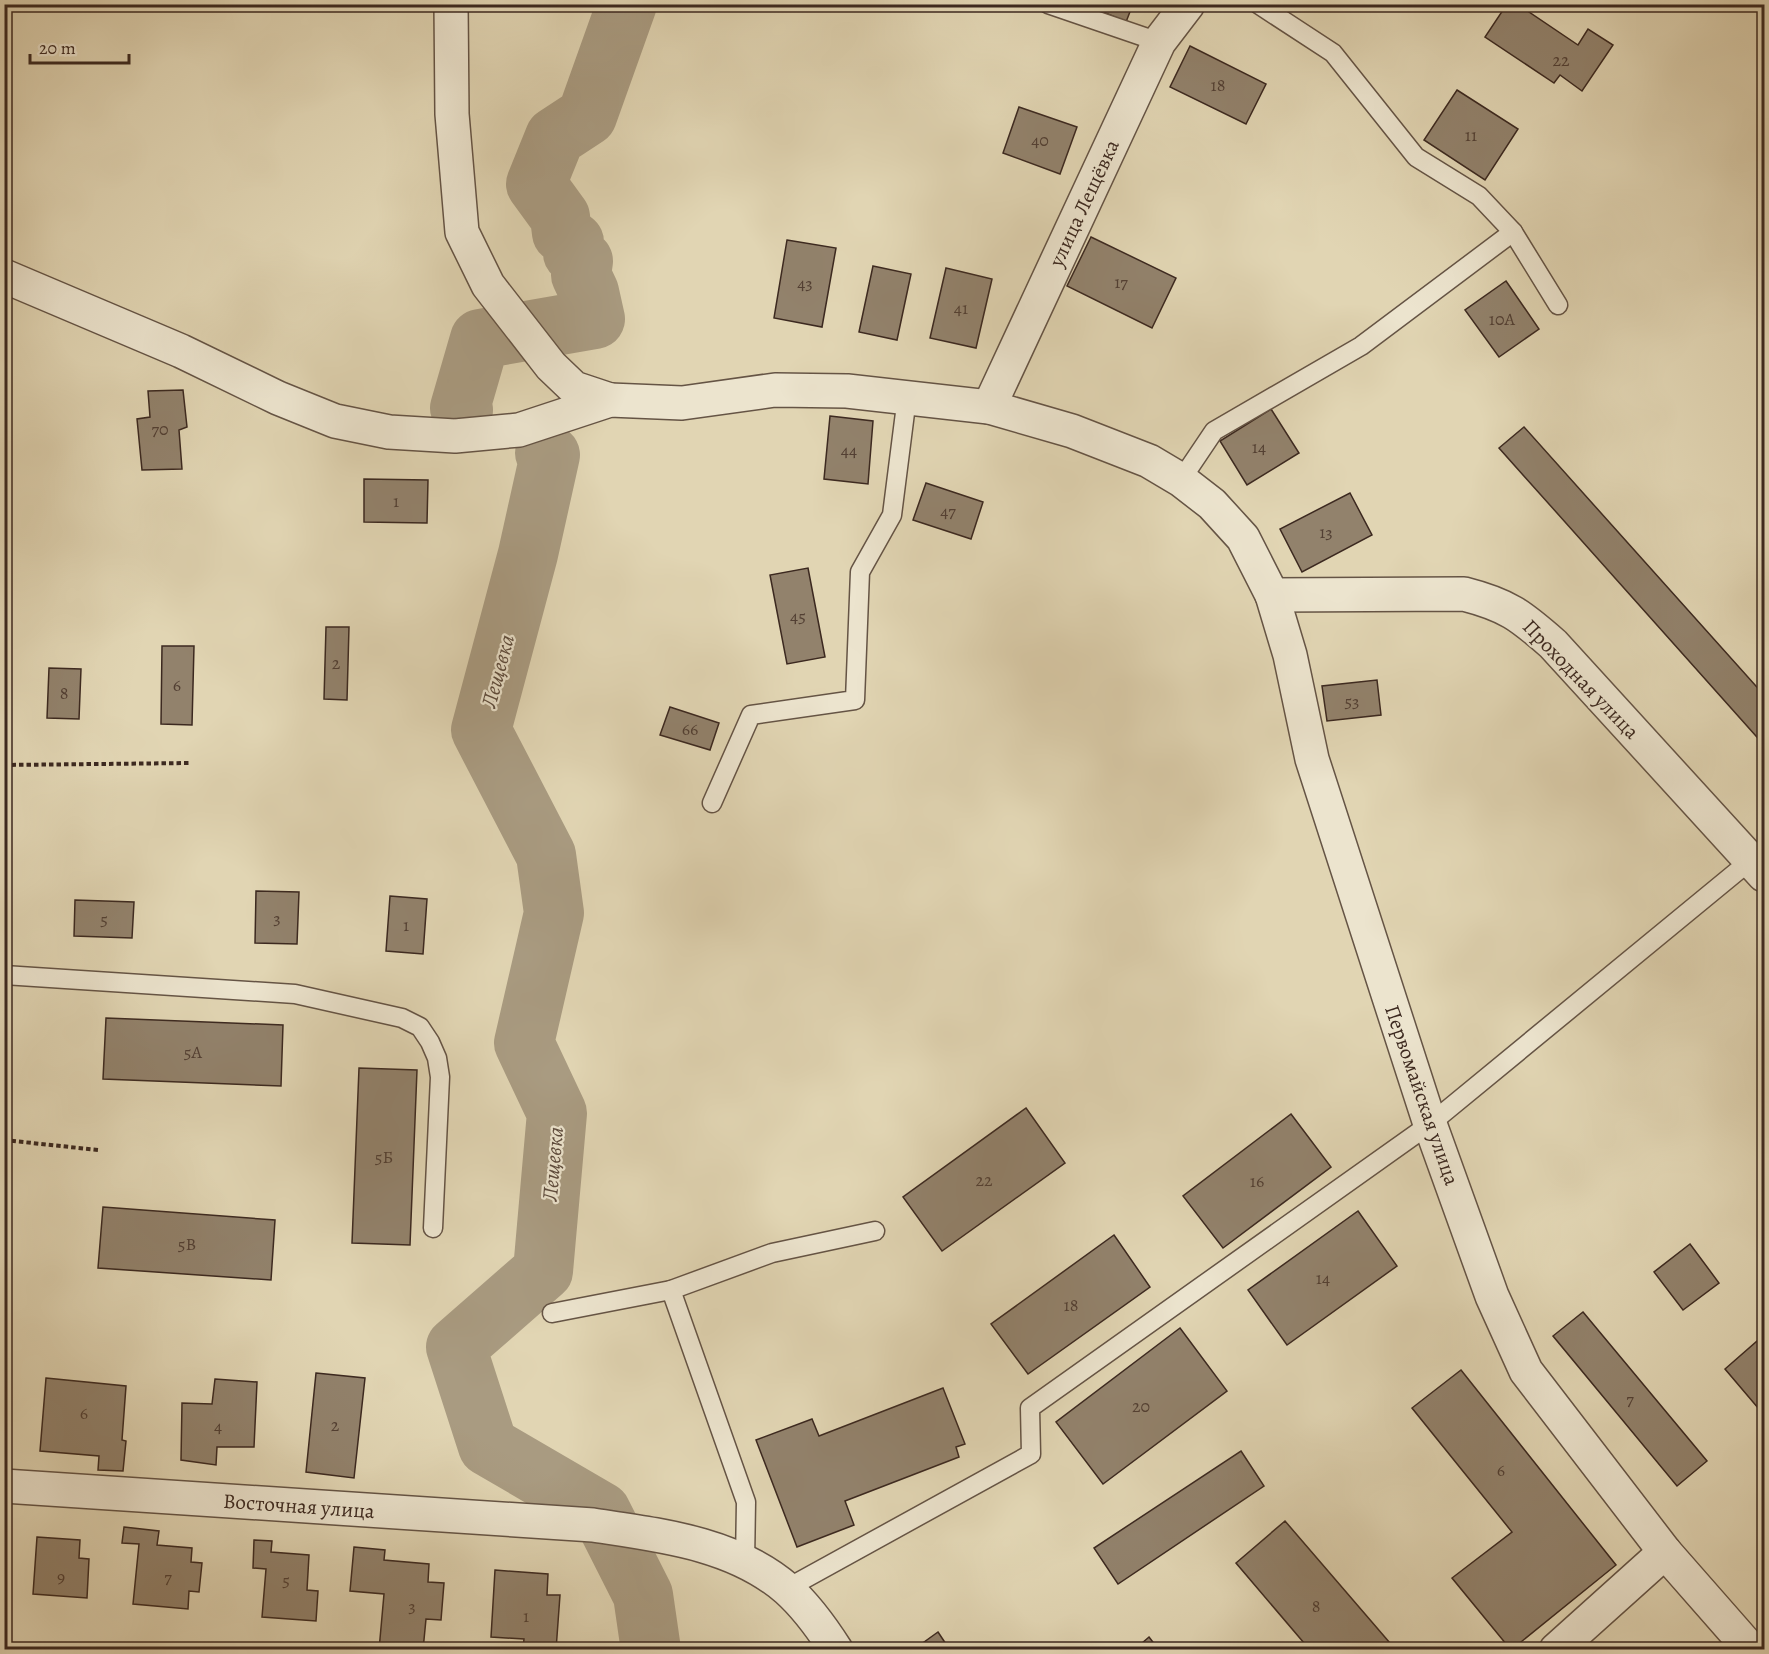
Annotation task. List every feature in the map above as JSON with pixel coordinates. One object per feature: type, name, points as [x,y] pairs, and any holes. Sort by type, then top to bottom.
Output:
[{"type":"street","points":[[451,4],[452,114],[462,232],[488,285],[551,366],[574,388],[610,400]]},
{"type":"street","name":"улица Лещёвка","points":[[989,407],[1159,42],[1188,4]]},
{"type":"street","points":[[4,276],[181,351],[278,398],[335,421],[388,432],[455,436],[519,430],[610,400]]},
{"type":"street","name":"Первомайская улица","points":[[610,400],[682,403],[775,390],[847,391],[989,407],[1072,431],[1149,461],[1181,480],[1212,504],[1243,538],[1272,595],[1290,655],[1312,759],[1430,1124],[1492,1296],[1526,1371],[1665,1552],[1751,1650]]},
{"type":"street","name":"Проходная улица","points":[[1272,595],[1464,594],[1493,601],[1524,618],[1553,644],[1758,867]]},
{"type":"street","name":"Восточная улица","points":[[4,1486],[593,1525],[695,1543],[745,1562]]},
{"type":"street","points":[[1556,1650],[1665,1552]]},
{"type":"street","points":[[745,1562],[786,1589],[819,1624],[836,1650]]},
{"type":"lane","points":[[1048,4],[1159,42]]},
{"type":"lane","points":[[1258,4],[1333,53],[1416,157],[1479,196],[1513,232],[1558,305]]},
{"type":"lane","points":[[1181,480],[1214,431],[1361,346],[1513,232]]},
{"type":"lane","points":[[712,803],[752,715],[855,700],[860,572],[892,515],[907,398]]},
{"type":"lane","points":[[786,1589],[1031,1454],[1030,1408],[1430,1124],[1758,867]]},
{"type":"lane","points":[[4,975],[295,994],[402,1018],[420,1027],[437,1058],[440,1077],[433,1228]]},
{"type":"lane","points":[[552,1313],[671,1290],[772,1253],[874,1231]]},
{"type":"lane","points":[[671,1290],[746,1502],[745,1562]]},
{"type":"path","points":[[4,765],[191,763]]},
{"type":"path","points":[[4,1140],[98,1150]]},
{"type":"building","points":[[1085,4],[1133,4],[1126,22]]},
{"type":"building","points":[[1507,4],[1517,4],[1578,45],[1588,29],[1613,45],[1582,91],[1560,75],[1554,83],[1485,37]]},
{"type":"building","points":[[1190,46],[1266,84],[1246,124],[1170,87]]},
{"type":"building","points":[[1457,90],[1518,129],[1485,180],[1424,140]]},
{"type":"building","points":[[1019,107],[1077,127],[1060,174],[1003,153]]},
{"type":"building","points":[[1091,237],[1176,278],[1152,328],[1067,286]]},
{"type":"building","points":[[787,240],[836,248],[822,327],[774,318]]},
{"type":"building","points":[[873,266],[911,274],[897,340],[859,332]]},
{"type":"building","points":[[946,268],[992,279],[976,348],[930,338]]},
{"type":"building","points":[[1506,281],[1539,329],[1499,357],[1465,310]]},
{"type":"building","points":[[183,390],[187,427],[179,430],[182,469],[142,470],[137,419],[150,417],[148,391]]},
{"type":"building","points":[[1271,409],[1299,453],[1247,485],[1220,441]]},
{"type":"building","points":[[830,416],[873,421],[868,484],[824,479]]},
{"type":"building","points":[[1524,427],[1764,695],[1764,745],[1499,448]]},
{"type":"building","points":[[364,479],[428,480],[427,523],[364,522]]},
{"type":"building","points":[[926,483],[983,502],[971,539],[913,520]]},
{"type":"building","points":[[1350,493],[1372,535],[1302,572],[1280,529]]},
{"type":"building","points":[[808,568],[825,657],[787,664],[770,575]]},
{"type":"building","points":[[326,627],[349,627],[347,700],[324,699]]},
{"type":"building","points":[[162,646],[194,646],[192,725],[161,724]]},
{"type":"building","points":[[49,668],[81,669],[79,719],[47,718]]},
{"type":"building","points":[[1377,680],[1381,715],[1327,721],[1322,686]]},
{"type":"building","points":[[670,707],[719,723],[710,750],[660,735]]},
{"type":"building","points":[[256,891],[299,892],[297,944],[255,943]]},
{"type":"building","points":[[390,896],[427,899],[423,954],[386,951]]},
{"type":"building","points":[[75,900],[134,902],[132,938],[74,936]]},
{"type":"building","points":[[106,1018],[283,1025],[281,1086],[103,1079]]},
{"type":"building","points":[[359,1068],[417,1070],[410,1245],[352,1243]]},
{"type":"building","points":[[1026,1108],[1065,1163],[942,1251],[903,1197]]},
{"type":"building","points":[[1291,1114],[1331,1167],[1223,1248],[1183,1196]]},
{"type":"building","points":[[103,1207],[275,1220],[271,1280],[98,1268]]},
{"type":"building","points":[[1358,1211],[1397,1266],[1287,1345],[1248,1290]]},
{"type":"building","points":[[1114,1235],[1150,1287],[1028,1374],[991,1324]]},
{"type":"building","points":[[1690,1244],[1719,1283],[1683,1310],[1654,1272]]},
{"type":"building","points":[[1583,1312],[1707,1461],[1677,1486],[1553,1336]]},
{"type":"building","points":[[1180,1328],[1227,1391],[1103,1484],[1056,1422]]},
{"type":"building","points":[[1764,1335],[1764,1415],[1725,1369]]},
{"type":"building","points":[[1461,1370],[1616,1565],[1511,1650],[1452,1578],[1512,1532],[1412,1408]]},
{"type":"building","points":[[316,1373],[365,1378],[354,1478],[306,1472]]},
{"type":"building","points":[[46,1378],[126,1386],[122,1440],[126,1441],[123,1471],[98,1470],[99,1456],[40,1451]]},
{"type":"building","points":[[215,1379],[257,1382],[254,1447],[217,1447],[216,1465],[181,1460],[182,1403],[212,1404]]},
{"type":"building","points":[[943,1388],[965,1444],[956,1447],[959,1457],[845,1501],[854,1525],[797,1547],[756,1440],[812,1419],[819,1436]]},
{"type":"building","points":[[1241,1451],[1264,1486],[1118,1584],[1094,1548]]},
{"type":"building","points":[[1285,1521],[1396,1650],[1310,1650],[1236,1563]]},
{"type":"building","points":[[124,1527],[159,1531],[157,1545],[192,1548],[191,1562],[202,1563],[199,1592],[189,1591],[188,1609],[133,1604],[139,1544],[122,1543]]},
{"type":"building","points":[[37,1537],[80,1540],[79,1558],[89,1559],[87,1598],[33,1594]]},
{"type":"building","points":[[254,1540],[272,1541],[271,1552],[309,1555],[307,1590],[318,1591],[316,1621],[262,1617],[266,1569],[253,1568]]},
{"type":"building","points":[[354,1547],[385,1550],[384,1560],[429,1564],[428,1582],[444,1583],[441,1620],[426,1619],[423,1650],[379,1650],[384,1594],[350,1591]]},
{"type":"building","points":[[495,1570],[548,1574],[547,1595],[560,1595],[556,1650],[523,1648],[524,1639],[491,1637]]},
{"type":"building","points":[[938,1632],[950,1650],[913,1650]]},
{"type":"building","points":[[1149,1637],[1159,1650],[1134,1650]]},
{"type":"waterway","name":"Лещевка","points":[[463,410],[460,408],[480,339],[595,319],[589,292],[581,275],[583,261],[573,253],[574,242],[562,233],[560,217],[536,184],[555,137],[587,116],[627,4]]},
{"type":"waterway","name":"Лещевка","points":[[545,453],[550,455],[528,554],[481,730],[546,855],[554,913],[524,1043],[557,1113],[543,1271],[456,1347],[488,1446],[601,1512],[643,1595],[651,1650]]}]
